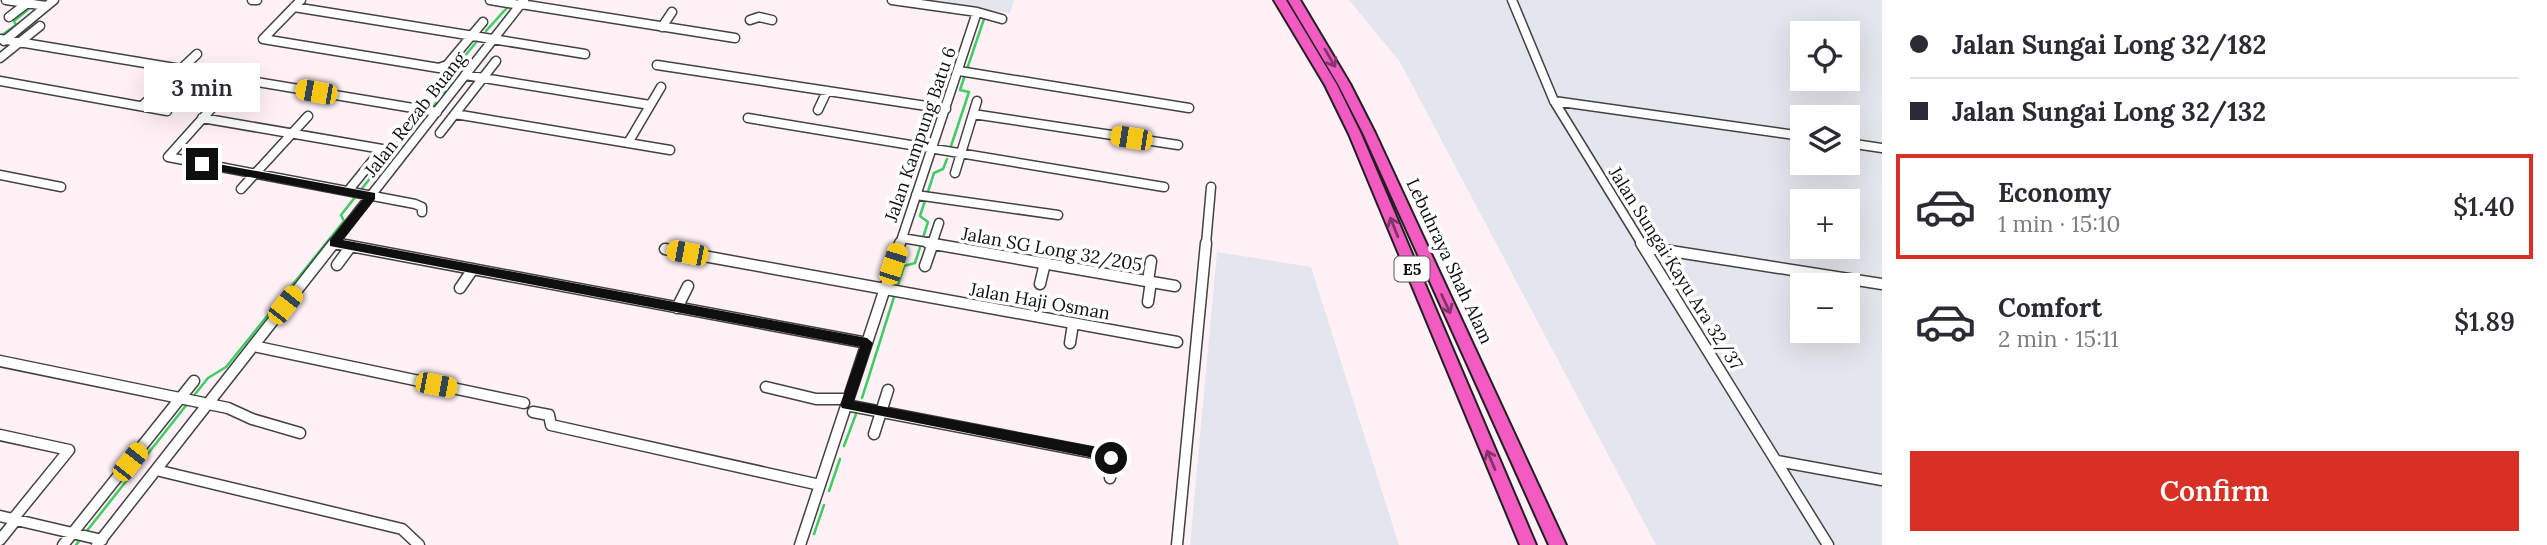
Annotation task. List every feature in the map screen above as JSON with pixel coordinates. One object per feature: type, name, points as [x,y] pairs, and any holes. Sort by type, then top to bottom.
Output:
[{"type":"highway","name":"Lebuhraya Shah Alam","points":[[1280,0],[1331,85],[1355,134],[1526,545]]},
{"type":"highway","name":"Lebuhraya Shah Alam","points":[[1294,0],[1344,84],[1369,133],[1556,540]]},
{"type":"street","points":[[6,0],[46,6]]},
{"type":"street","points":[[2,41],[54,0]]},
{"type":"street","points":[[302,0],[263,39],[439,68],[447,65],[483,22]]},
{"type":"street","points":[[490,0],[735,38]]},
{"type":"street","points":[[892,0],[977,12],[1002,19]]},
{"type":"street","name":"Jalan Sungai Kayu Ara 32/37","points":[[1512,0],[1554,101],[1828,545]]},
{"type":"street","points":[[9,17],[29,2]]},
{"type":"street","name":"Jalan Rezab Buang","points":[[99,542],[334,243],[359,193],[429,111],[465,75],[518,3]]},
{"type":"street","points":[[294,7],[585,54]]},
{"type":"street","points":[[662,27],[672,12]]},
{"type":"street","name":"Jalan Kampung Batu 6","points":[[800,545],[867,343],[891,290],[902,238],[932,149],[940,109],[959,71],[977,12]]},
{"type":"street","points":[[750,20],[759,17],[772,20]]},
{"type":"street","points":[[0,58],[40,26]]},
{"type":"street","points":[[2,41],[181,69]]},
{"type":"street","points":[[142,106],[197,54]]},
{"type":"street","points":[[440,133],[496,61]]},
{"type":"street","points":[[657,65],[940,109]]},
{"type":"street","points":[[959,71],[1189,108]]},
{"type":"street","points":[[465,75],[650,105]]},
{"type":"street","points":[[245,80],[429,111]]},
{"type":"street","points":[[0,81],[167,111]]},
{"type":"street","points":[[628,143],[661,87]]},
{"type":"street","points":[[818,110],[827,91]]},
{"type":"street","points":[[219,100],[168,157],[415,204],[422,207],[422,212]]},
{"type":"street","points":[[955,173],[977,101]]},
{"type":"street","points":[[1554,101],[1790,134]]},
{"type":"street","points":[[455,114],[670,150]]},
{"type":"street","points":[[973,114],[1178,145]]},
{"type":"street","points":[[241,189],[308,116]]},
{"type":"street","points":[[202,118],[382,149],[359,193]]},
{"type":"street","points":[[748,118],[1164,187]]},
{"type":"street","points":[[1860,145],[1882,148]]},
{"type":"street","points":[[0,176],[61,187]]},
{"type":"street","points":[[1177,545],[1211,187]]},
{"type":"street","points":[[916,195],[1058,215]]},
{"type":"street","points":[[925,266],[928,244],[939,223]]},
{"type":"street","name":"Jalan SG Long 32/205","points":[[902,238],[1175,286]]},
{"type":"street","points":[[334,243],[867,343]]},
{"type":"street","points":[[337,265],[351,246]]},
{"type":"street","points":[[1645,247],[1882,284]]},
{"type":"street","name":"Jalan Haji Osman","points":[[665,249],[785,273],[1177,342]]},
{"type":"street","points":[[1148,302],[1151,261]]},
{"type":"street","points":[[1040,284],[1045,263]]},
{"type":"street","points":[[460,288],[473,269]]},
{"type":"street","points":[[677,308],[688,286]]},
{"type":"street","points":[[1070,342],[1073,324]]},
{"type":"street","points":[[253,346],[524,403]]},
{"type":"street","points":[[0,360],[187,401],[209,403],[300,433]]},
{"type":"street","points":[[63,545],[79,535],[187,401],[194,381]]},
{"type":"street","points":[[766,387],[1105,455],[1112,462],[1110,478]]},
{"type":"street","points":[[874,435],[888,390]]},
{"type":"street","points":[[533,412],[549,415],[551,425],[820,485]]},
{"type":"street","points":[[0,435],[69,450],[0,540]]},
{"type":"street","points":[[1777,461],[1882,480]]},
{"type":"street","points":[[156,470],[402,529],[419,545]]},
{"type":"street","points":[[0,516],[99,542]]},
{"type":"shaded area","points":[[915,0],[1014,0],[1010,13]]},
{"type":"shaded area","points":[[1349,0],[1882,0],[1882,545],[1656,545],[1400,62]]},
{"type":"shaded area","points":[[1217,252],[1311,267],[1399,545],[1190,545]]},
{"type":"waterway","points":[[486,31],[514,0]]},
{"type":"waterway","points":[[2,35],[16,25],[14,21],[30,8]]},
{"type":"waterway","points":[[967,69],[984,19]]},
{"type":"waterway","points":[[431,109],[463,70],[455,68],[478,40]]},
{"type":"waterway","points":[[951,146],[969,92],[960,90],[965,75]]},
{"type":"waterway","points":[[930,126],[942,93]]},
{"type":"waterway","points":[[192,398],[208,378],[226,367],[344,221],[341,215],[409,129],[416,127],[427,114]]},
{"type":"waterway","points":[[897,288],[904,266],[915,263],[928,222],[920,216],[934,173],[943,169],[947,159]]},
{"type":"waterway","points":[[862,398],[895,294]]},
{"type":"waterway","points":[[86,532],[188,403]]},
{"type":"waterway","points":[[844,446],[856,414]]},
{"type":"waterway","points":[[829,491],[840,459]]},
{"type":"waterway","points":[[814,534],[824,505]]},
{"type":"waterway","points":[[76,545],[82,537]]},
{"type":"route","points":[[202,164],[371,196],[334,243],[867,343],[846,405],[1111,458]]}]
